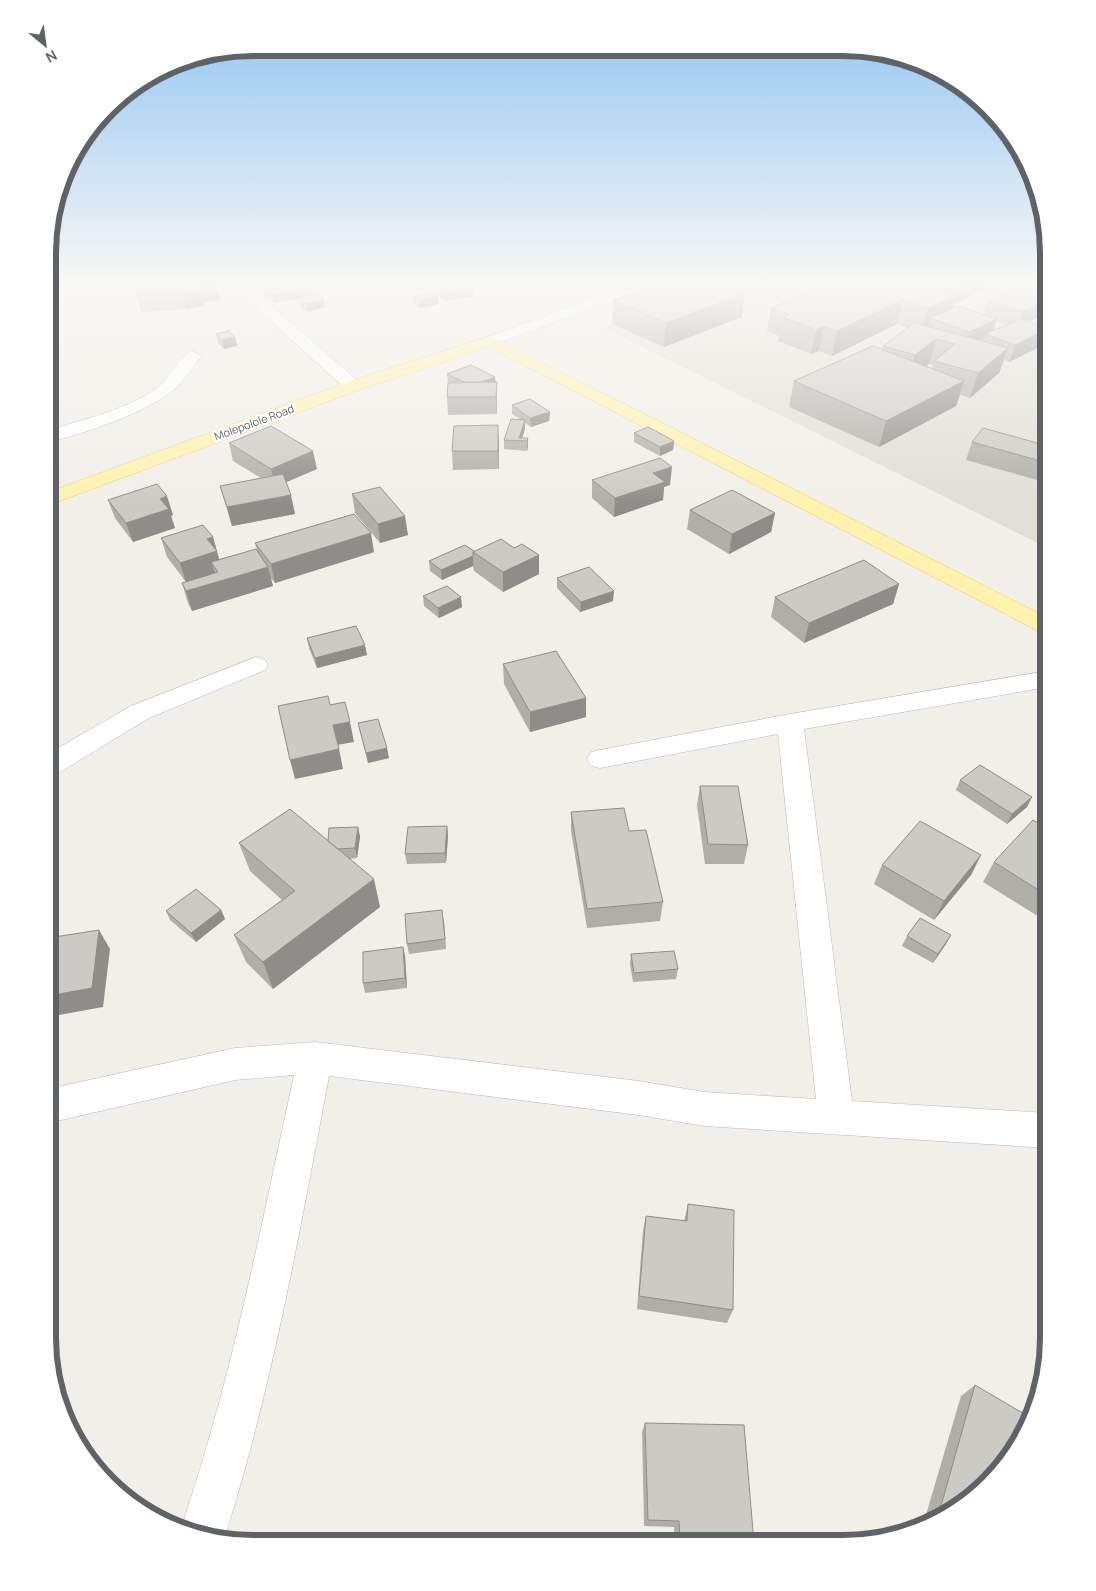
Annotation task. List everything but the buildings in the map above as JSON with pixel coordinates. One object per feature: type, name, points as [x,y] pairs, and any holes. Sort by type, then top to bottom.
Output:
[{"type":"main road","name":"Molepolole Road","points":[[56,496],[353,386],[441,357]]},
{"type":"main road","points":[[522,357],[1040,623]]},
{"type":"street","points":[[56,433],[138,404],[160,392],[170,385],[191,357]]},
{"type":"street","points":[[320,357],[353,386]]},
{"type":"street","points":[[56,761],[140,712],[256,665]]},
{"type":"street","points":[[600,758],[1040,680]]},
{"type":"street","points":[[790,723],[836,1118]]},
{"type":"street","points":[[205,1529],[222,1480],[247,1387],[315,1058]]},
{"type":"street","points":[[56,1104],[235,1064],[315,1058],[639,1098],[704,1109],[1040,1131]]},
{"type":"shaded area","points":[[663,357],[1040,357],[1040,544]]}]
